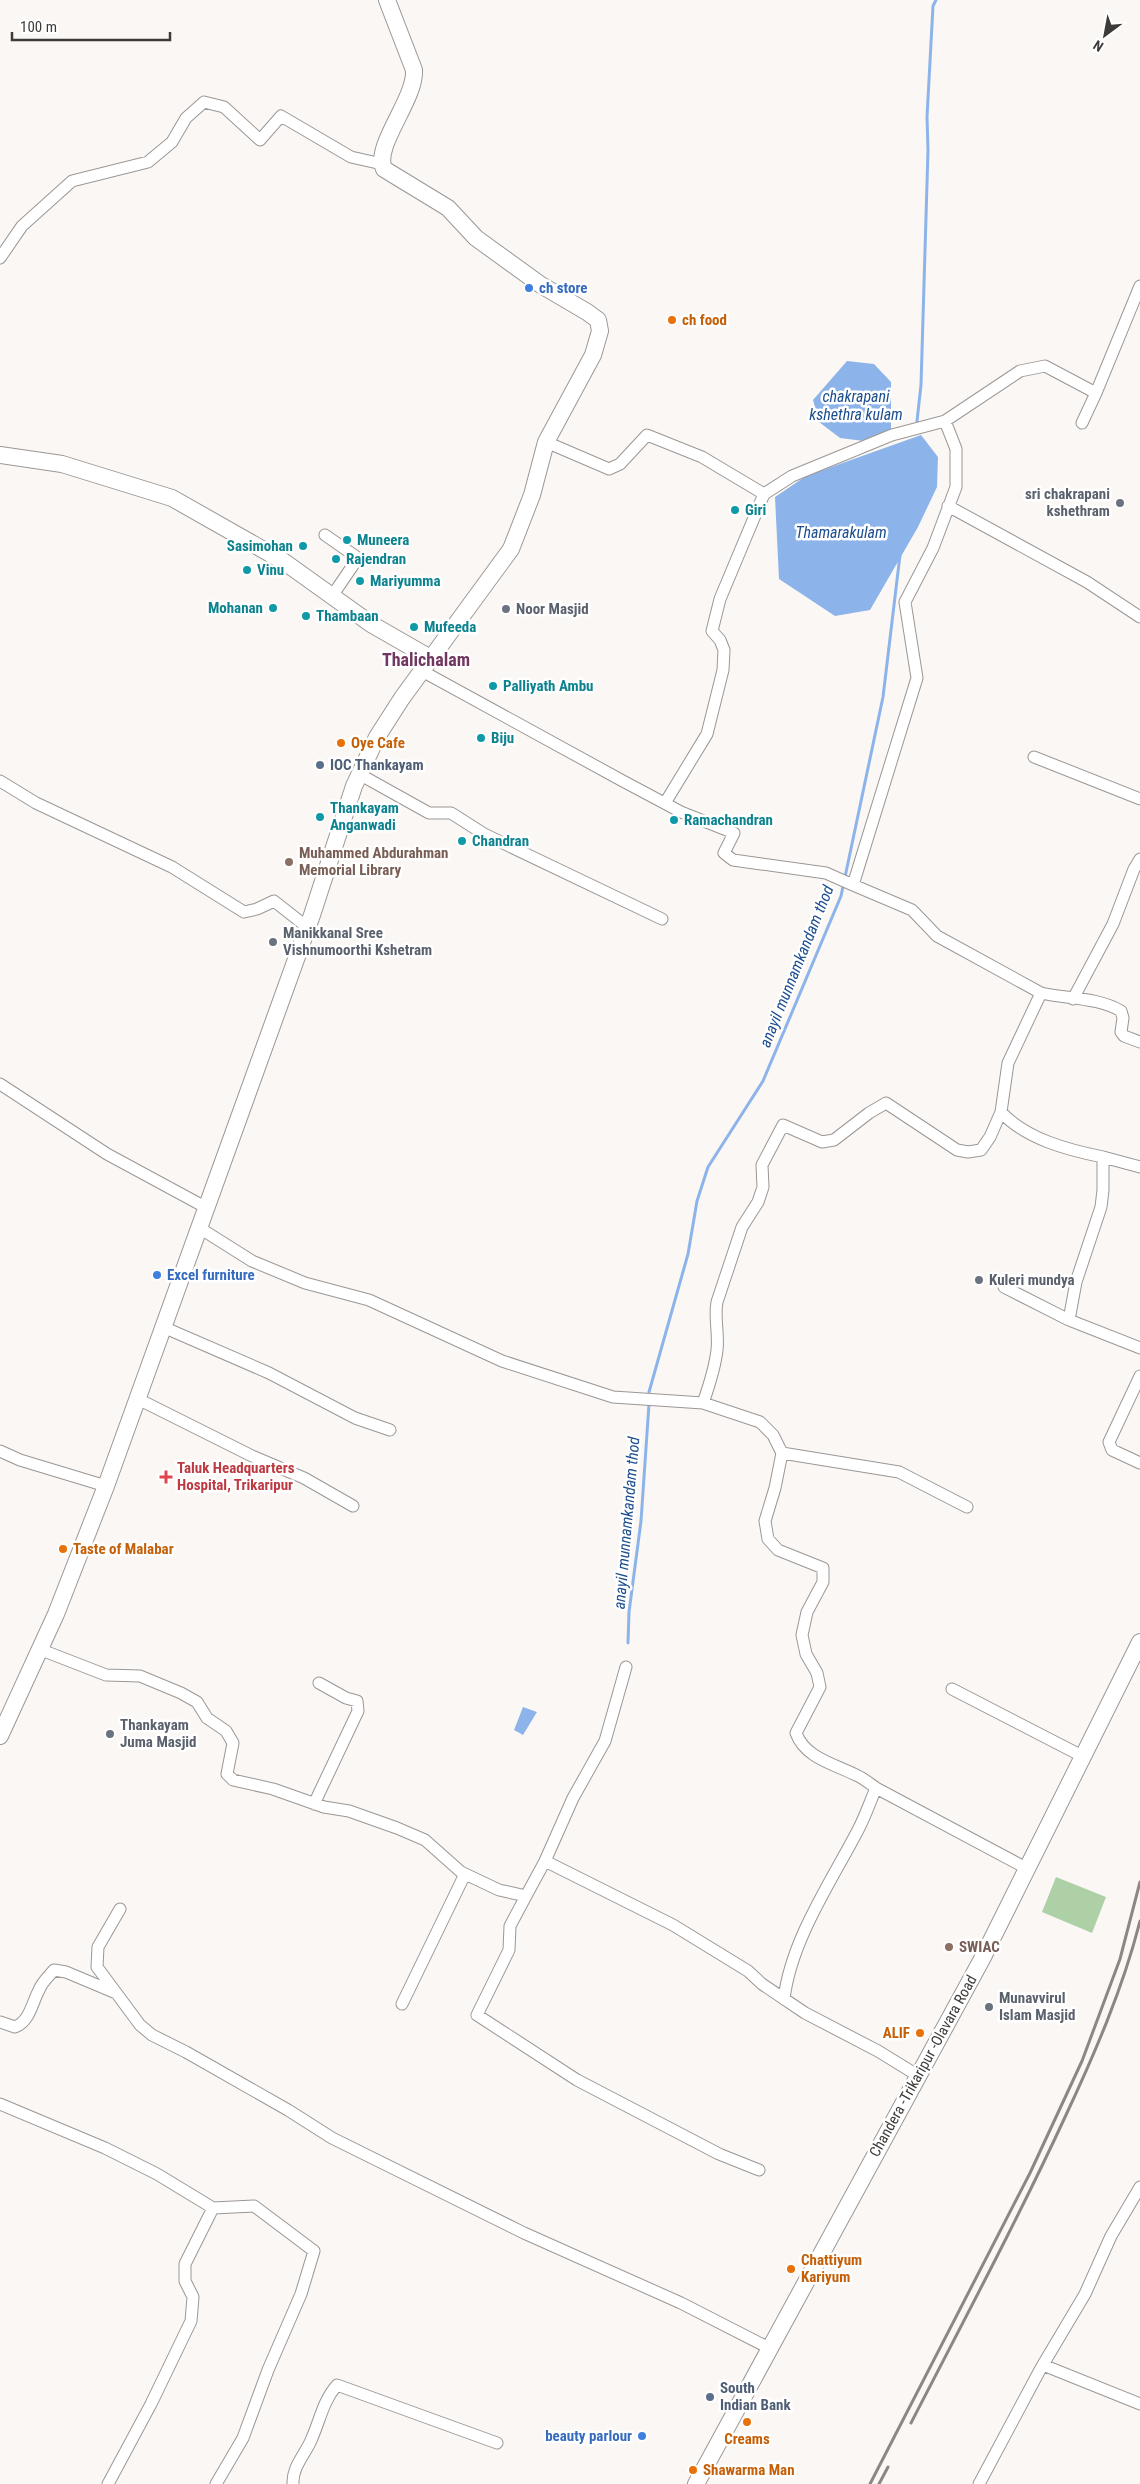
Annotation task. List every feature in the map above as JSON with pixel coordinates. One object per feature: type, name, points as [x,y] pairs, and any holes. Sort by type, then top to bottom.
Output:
[{"type":"main road","points":[[0,1736],[56,1614],[106,1486],[359,774],[377,737],[511,549],[532,495],[546,442],[593,355],[600,331],[598,320],[496,253],[476,238],[448,208],[384,169],[382,164],[397,117],[412,90],[414,79],[414,70],[387,0]]},
{"type":"main road","points":[[0,455],[62,464],[172,498],[283,561],[427,665]]},
{"type":"main road","name":"Chandera -Trikaripur -Olavara Road","points":[[696,2484],[917,2075],[982,1959],[1140,1642]]},
{"type":"street","points":[[0,258],[22,226],[72,181],[148,162],[172,142],[186,118],[204,102],[224,107],[260,140],[281,116],[351,157],[382,164]]},
{"type":"street","points":[[1082,423],[1140,286]]},
{"type":"street","points":[[665,803],[707,734],[724,650],[720,640],[712,632],[714,617],[764,494],[792,476],[892,435],[945,421],[1020,371],[1045,366],[1096,393]]},
{"type":"street","points":[[847,883],[917,678],[905,602],[933,548],[956,487],[956,449],[945,421]]},
{"type":"street","points":[[546,442],[609,469],[620,464],[646,435],[702,457],[764,494]]},
{"type":"street","points":[[948,506],[1087,582],[1140,617]]},
{"type":"street","points":[[325,535],[358,558],[332,596]]},
{"type":"street","points":[[427,665],[665,803],[734,833],[724,853],[733,860],[826,873],[912,910],[937,936],[954,943],[1041,993],[1103,1004],[1121,1011],[1123,1018],[1121,1032],[1124,1036],[1140,1042]]},
{"type":"street","points":[[1034,757],[1140,799]]},
{"type":"street","points":[[359,774],[429,813],[451,813],[484,834],[662,919]]},
{"type":"street","points":[[0,781],[36,803],[172,867],[244,912],[257,909],[274,901],[306,927]]},
{"type":"street","points":[[1074,999],[1113,924],[1134,869],[1140,860]]},
{"type":"street","points":[[703,1403],[717,1350],[718,1326],[715,1313],[717,1302],[742,1228],[758,1202],[763,1187],[762,1165],[783,1125],[822,1142],[834,1140],[869,1113],[886,1103],[958,1150],[968,1152],[981,1150],[990,1137],[1001,1112],[1008,1064],[1041,993]]},
{"type":"street","points":[[0,1084],[107,1154],[205,1207]]},
{"type":"street","points":[[1001,1112],[1009,1120],[1049,1143],[1140,1167]]},
{"type":"street","points":[[1069,1320],[1076,1282],[1101,1208],[1103,1190],[1102,1158]]},
{"type":"street","points":[[198,1227],[252,1261],[305,1283],[369,1300],[502,1361],[613,1397],[703,1403],[760,1422],[773,1435],[782,1453],[776,1488],[765,1521],[768,1539],[778,1550],[823,1568],[823,1582],[807,1612],[802,1635],[806,1654],[817,1673],[820,1686],[796,1733],[799,1743],[820,1760],[858,1775],[876,1788],[1026,1868]]},
{"type":"street","points":[[1004,1287],[1069,1320],[1140,1348]]},
{"type":"street","points":[[163,1327],[269,1373],[354,1418],[390,1430]]},
{"type":"street","points":[[1140,1376],[1109,1442],[1112,1450],[1140,1463]]},
{"type":"street","points":[[136,1398],[252,1456],[304,1478],[353,1506]]},
{"type":"street","points":[[0,1451],[20,1460],[106,1486]]},
{"type":"street","points":[[782,1453],[899,1472],[967,1508]]},
{"type":"street","points":[[39,1650],[106,1674],[140,1676],[181,1693],[197,1702],[207,1718],[226,1731],[233,1743],[227,1774],[233,1780],[273,1789],[314,1804],[349,1811],[425,1840],[465,1874],[498,1890],[526,1896]]},
{"type":"street","points":[[626,1667],[605,1741],[573,1798],[545,1861],[510,1926],[509,1950],[477,2015],[577,2080],[711,2150],[758,2170]]},
{"type":"street","points":[[314,1804],[358,1711],[357,1701],[346,1698],[320,1684]]},
{"type":"street","points":[[952,1688],[1082,1756]]},
{"type":"street","points":[[784,1999],[787,1978],[798,1947],[845,1852],[858,1830],[876,1788]]},
{"type":"street","points":[[545,1861],[673,1925],[748,1971],[784,1999],[831,2028],[878,2051],[917,2075]]},
{"type":"street","points":[[402,2004],[465,1874]]},
{"type":"street","points":[[120,1909],[98,1947],[97,1967],[140,2025],[152,2035],[272,2101],[332,2138],[524,2233],[681,2303],[769,2348]]},
{"type":"street","points":[[0,2022],[15,2027],[21,2025],[31,2009],[39,1988],[54,1970],[66,1972],[119,1995]]},
{"type":"street","points":[[0,2104],[105,2148],[157,2174],[212,2208],[254,2206],[314,2251],[301,2294],[268,2370],[243,2438],[216,2484]]},
{"type":"street","points":[[979,2484],[1043,2364],[1085,2294],[1111,2236],[1140,2187]]},
{"type":"street","points":[[108,2484],[152,2404],[191,2321],[193,2297],[185,2281],[185,2264],[212,2208]]},
{"type":"street","points":[[1043,2364],[1140,2404]]},
{"type":"street","points":[[293,2484],[292,2474],[312,2439],[320,2413],[336,2385],[497,2443]]},
{"type":"green space","points":[[1056,1877],[1106,1897],[1092,1933],[1042,1912]]},
{"type":"water","name":"chakrapani kshethra kulam","points":[[847,361],[874,364],[891,382],[891,431],[864,441],[840,438],[819,422],[813,400]]},
{"type":"water","name":"Thamarakulam","points":[[921,435],[938,457],[937,487],[918,527],[870,610],[835,616],[779,579],[775,497],[806,476]]},
{"type":"water","points":[[523,1707],[537,1712],[523,1735],[514,1730]]},
{"type":"waterway","points":[[917,421],[921,385],[928,150],[927,117],[933,6],[936,0]]},
{"type":"waterway","name":"anayil munnamkandam thod","points":[[649,1392],[688,1254],[697,1201],[708,1167],[763,1081],[841,896],[883,697],[900,555]]},
{"type":"waterway","name":"anayil munnamkandam thod","points":[[628,1643],[629,1612],[641,1521],[649,1404]]},
{"type":"railway","points":[[870,2484],[1030,2173],[1082,2061],[1120,1959],[1140,1882]]},
{"type":"railway","points":[[911,2423],[1010,2231],[1077,2092],[1117,1995],[1140,1921]]},
{"type":"railway","points":[[879,2484],[888,2467]]},
{"type":"place","name":"ch store","points":[[529,288]]},
{"type":"place","name":"ch food","points":[[672,320]]},
{"type":"place","name":"sri chakrapani kshethram","points":[[1120,503]]},
{"type":"place","name":"Giri","points":[[735,510]]},
{"type":"place","name":"Muneera","points":[[347,540]]},
{"type":"place","name":"Sasimohan","points":[[303,546]]},
{"type":"place","name":"Rajendran","points":[[336,559]]},
{"type":"place","name":"Vinu","points":[[247,570]]},
{"type":"place","name":"Mariyumma","points":[[360,581]]},
{"type":"place","name":"Mohanan","points":[[273,608]]},
{"type":"place","name":"Noor Masjid","points":[[506,609]]},
{"type":"place","name":"Thambaan","points":[[306,616]]},
{"type":"place","name":"Mufeeda","points":[[414,627]]},
{"type":"place","name":"Palliyath Ambu","points":[[493,686]]},
{"type":"place","name":"Biju","points":[[481,738]]},
{"type":"place","name":"Oye Cafe","points":[[341,743]]},
{"type":"place","name":"IOC Thankayam","points":[[320,765]]},
{"type":"place","name":"Thankayam Anganwadi","points":[[320,817]]},
{"type":"place","name":"Ramachandran","points":[[674,820]]},
{"type":"place","name":"Chandran","points":[[462,841]]},
{"type":"place","name":"Muhammed Abdurahman Memorial Library","points":[[289,862]]},
{"type":"place","name":"Manikkanal Sree Vishnumoorthi Kshetram","points":[[273,942]]},
{"type":"place","name":"Excel furniture","points":[[157,1275]]},
{"type":"place","name":"Kuleri mundya","points":[[979,1280]]},
{"type":"place","name":"Taluk Headquarters Hospital, Trikaripur","points":[[166,1477]]},
{"type":"place","name":"Taste of Malabar","points":[[63,1549]]},
{"type":"place","name":"Thankayam Juma Masjid","points":[[110,1734]]},
{"type":"place","name":"SWIAC","points":[[949,1947]]},
{"type":"place","name":"Munavvirul Islam Masjid","points":[[989,2007]]},
{"type":"place","name":"ALIF","points":[[920,2033]]},
{"type":"place","name":"Chattiyum Kariyum","points":[[791,2269]]},
{"type":"place","name":"South Indian Bank","points":[[710,2397]]},
{"type":"place","name":"Creams","points":[[747,2422]]},
{"type":"place","name":"beauty parlour","points":[[642,2436]]},
{"type":"place","name":"Shawarma Man","points":[[693,2470]]},
{"type":"district","name":"Thalichalam","points":[[426,660]]}]
